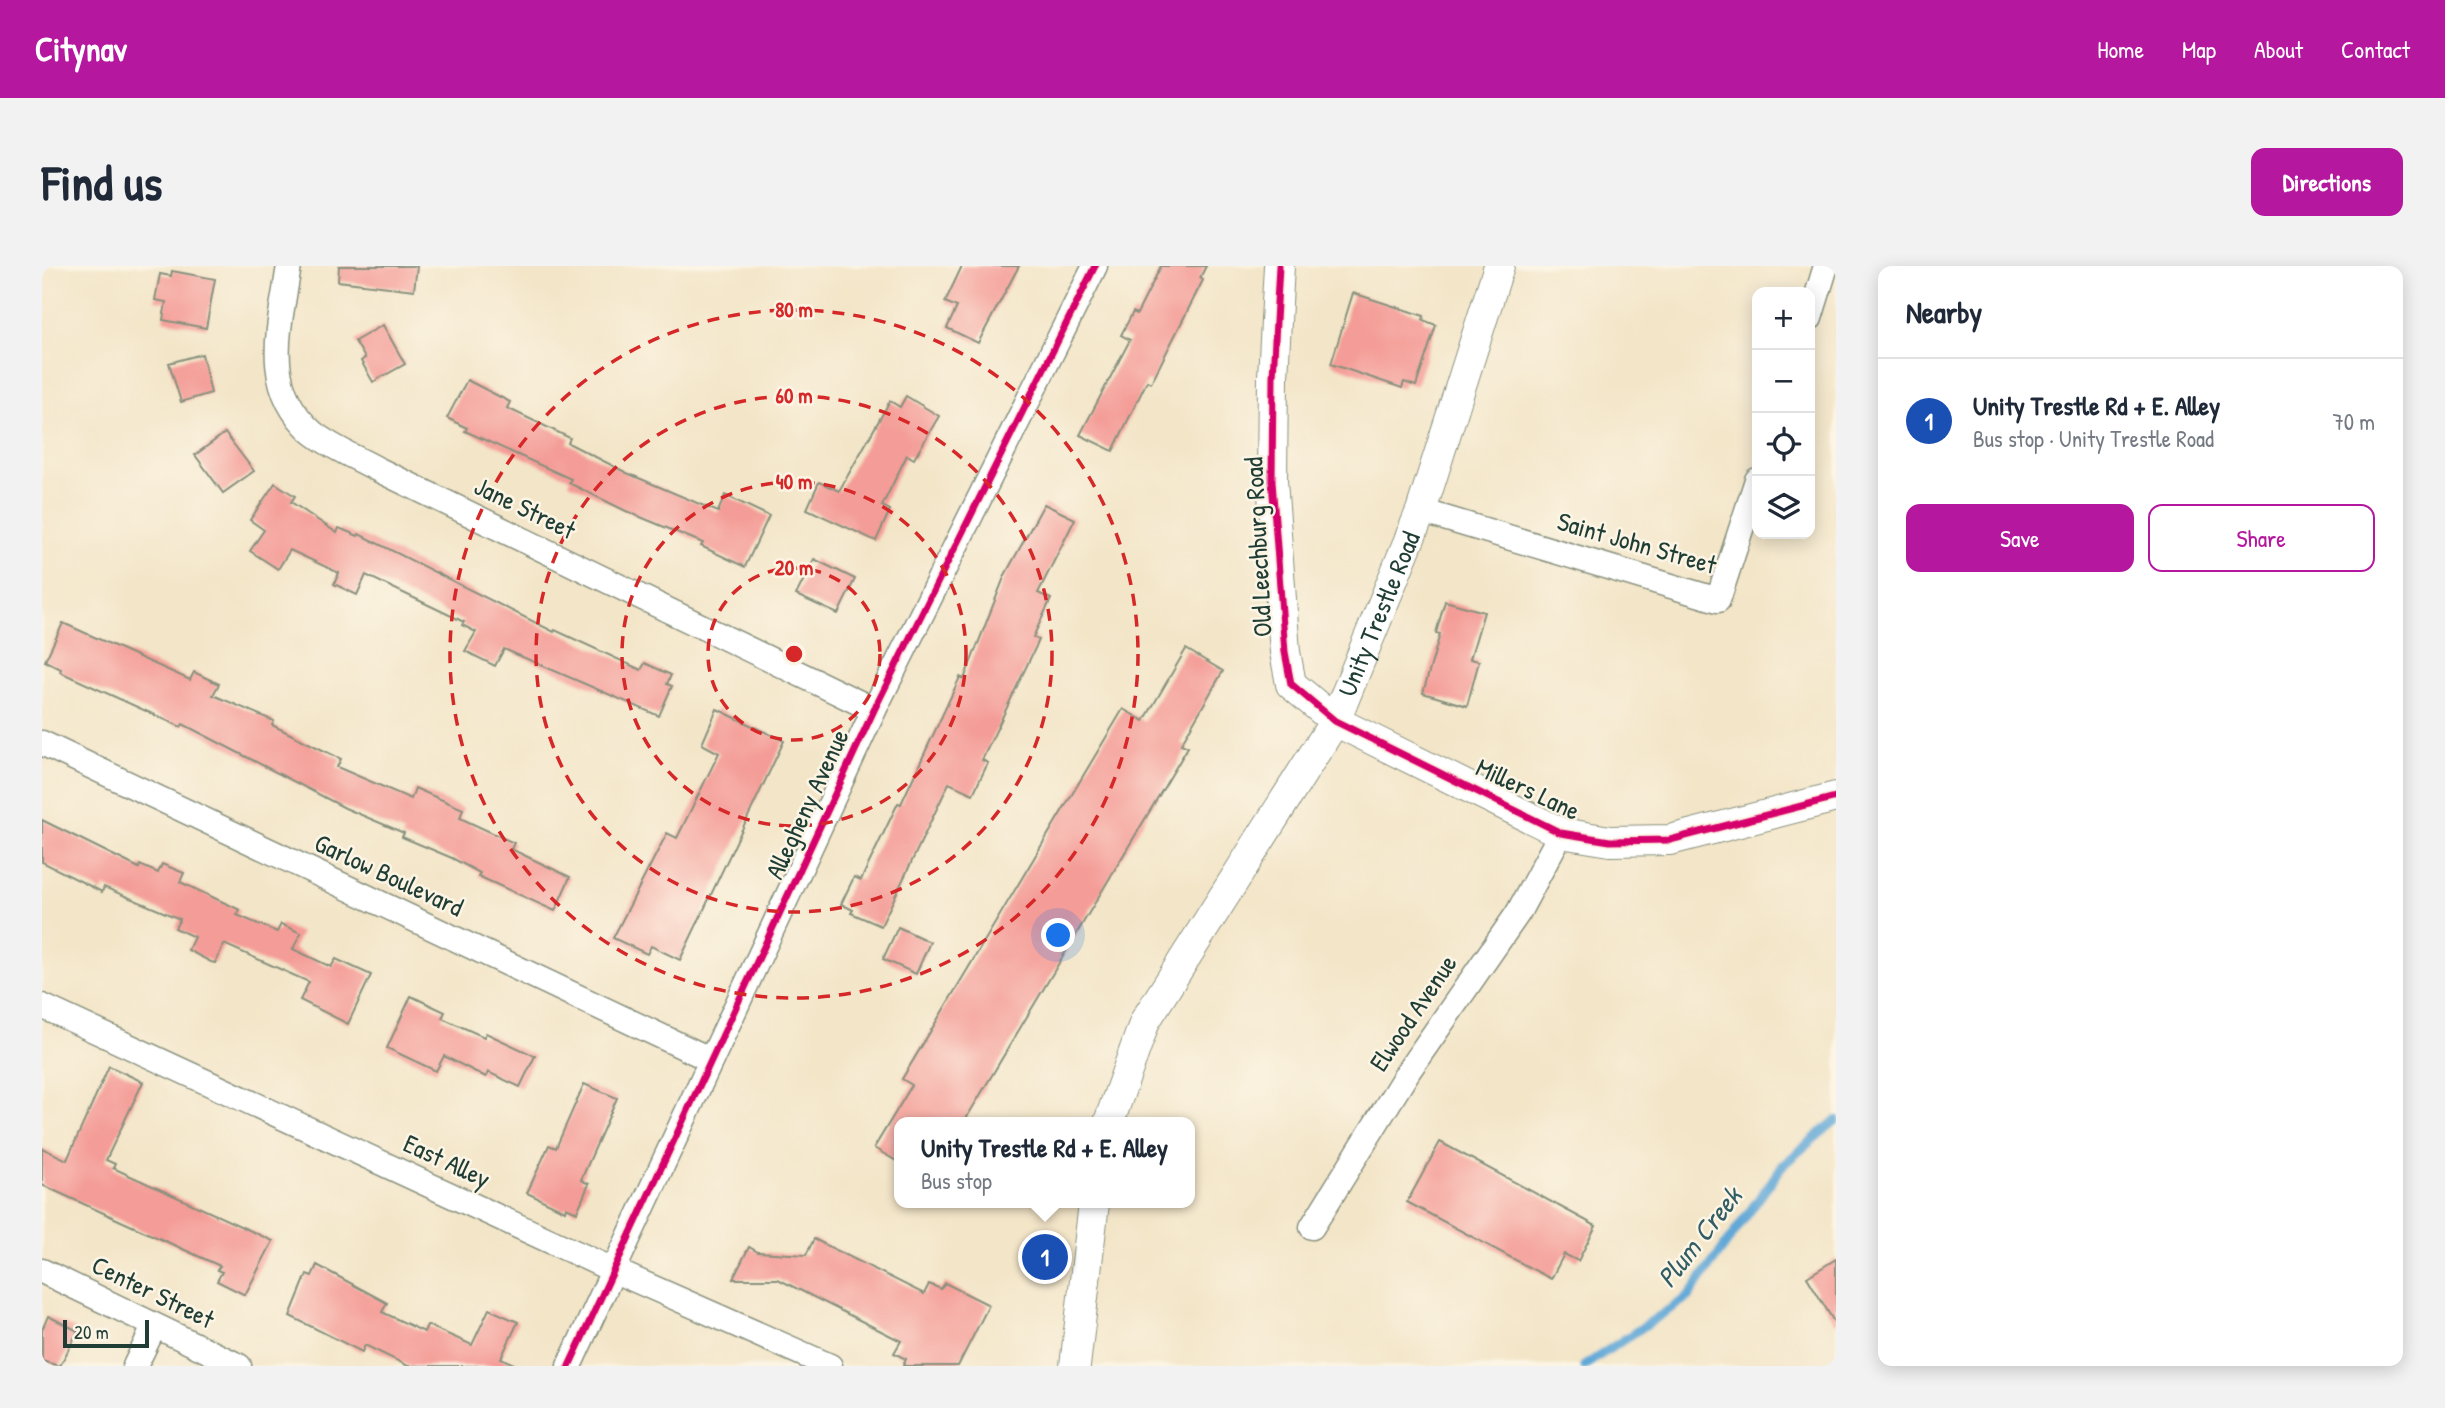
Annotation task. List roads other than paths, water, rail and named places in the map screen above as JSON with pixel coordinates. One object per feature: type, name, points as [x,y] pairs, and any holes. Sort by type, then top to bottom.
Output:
[{"type":"street","name":"Jane Street","points":[[289,266],[276,352],[281,387],[288,405],[314,433],[377,469],[874,710]]},
{"type":"street","name":"Allegheny Avenue","points":[[569,1366],[874,710],[1095,266]]},
{"type":"street","name":"Old Leechburg Road","points":[[1279,266],[1273,377],[1272,481],[1285,652],[1291,684],[1335,721]]},
{"type":"street","name":"Unity Trestle Road","points":[[1110,1117],[1145,1021],[1335,721],[1422,511],[1499,266]]},
{"type":"street","points":[[1815,302],[1826,266]]},
{"type":"street","name":"Saint John Street","points":[[1422,511],[1718,600],[1752,495]]},
{"type":"street","name":"Millers Lane","points":[[1335,721],[1562,833],[1610,841],[1670,840],[1836,797]]},
{"type":"street","name":"Garlow Boulevard","points":[[42,743],[710,1060]]},
{"type":"street","name":"Elwood Avenue","points":[[1312,1227],[1409,1070],[1518,913],[1562,833]]},
{"type":"street","name":"East Alley","points":[[42,1006],[615,1271],[784,1357],[830,1366]]},
{"type":"street","points":[[1075,1366],[1093,1208]]},
{"type":"street","name":"Center Street","points":[[42,1271],[239,1366]]},
{"type":"street","points":[[135,1366],[154,1326]]},
{"type":"waterway","name":"Plum Creek","points":[[1584,1366],[1688,1297],[1783,1165],[1836,1120]]},
{"type":"place","name":"Unity Trestle Rd + E. Alley","points":[[1045,1257]]}]
